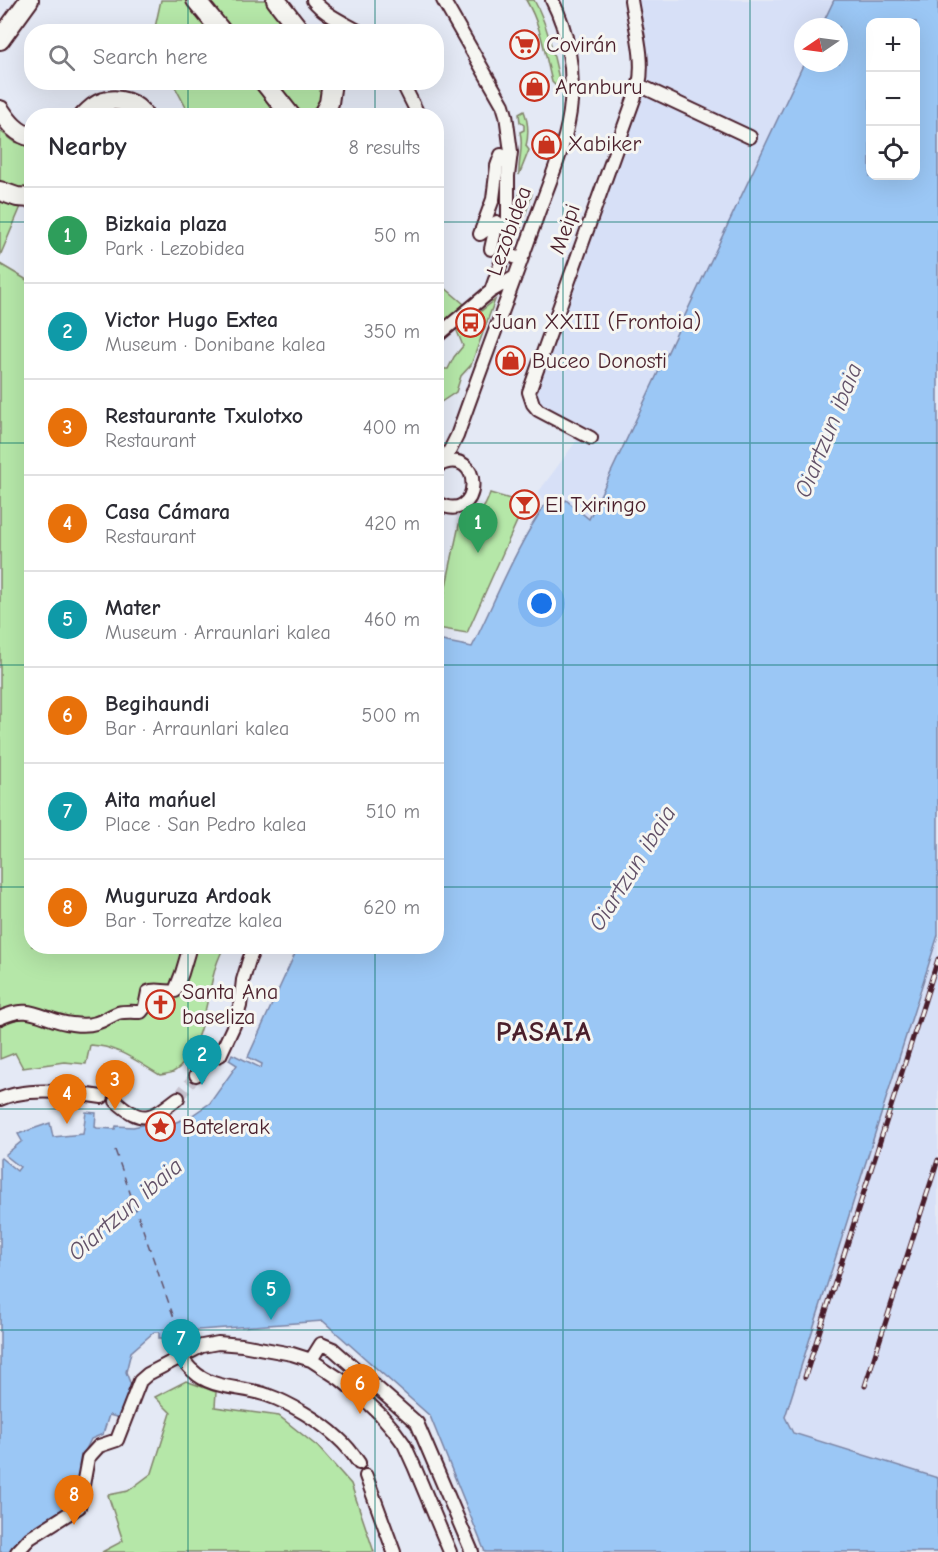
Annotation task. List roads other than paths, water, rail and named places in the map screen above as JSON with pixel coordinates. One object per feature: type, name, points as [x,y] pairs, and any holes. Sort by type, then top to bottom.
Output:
[{"type":"street","points":[[0,40],[29,0]]},
{"type":"street","points":[[196,0],[216,24]]},
{"type":"street","points":[[276,0],[295,24]]},
{"type":"street","points":[[313,0],[326,13],[346,24]]},
{"type":"street","points":[[443,0],[506,114],[511,152],[508,176],[508,250],[511,256],[517,258],[524,254]]},
{"type":"street","name":"Lezobidea","points":[[544,0],[564,34]]},
{"type":"street","name":"Lezobidea","points":[[444,458],[458,436],[564,137],[572,86],[568,51],[560,16],[552,0]]},
{"type":"street","name":"Meipi","points":[[591,438],[538,410],[529,392],[639,86],[640,57],[631,0]]},
{"type":"street","points":[[639,86],[750,137]]},
{"type":"street","points":[[270,90],[285,108]]},
{"type":"street","points":[[326,108],[331,90]]},
{"type":"street","points":[[406,90],[415,108]]},
{"type":"street","points":[[92,108],[106,101],[118,100],[128,102],[137,108]]},
{"type":"street","points":[[0,110],[9,122],[24,133]]},
{"type":"street","points":[[501,155],[497,166],[493,199],[480,234],[508,215]]},
{"type":"street","points":[[0,191],[24,199]]},
{"type":"street","points":[[491,249],[497,222]]},
{"type":"street","points":[[492,291],[508,242]]},
{"type":"street","points":[[444,330],[492,291],[515,277]]},
{"type":"street","points":[[492,291],[503,290],[507,300]]},
{"type":"street","name":"Lezobidea","points":[[444,506],[454,507],[465,503],[473,488],[474,482],[470,472],[463,465],[458,451],[458,436]]},
{"type":"street","points":[[444,463],[450,461],[463,465]]},
{"type":"street","points":[[0,1018],[21,1011],[33,1012],[73,1024],[96,1023],[120,1012],[141,1012],[146,1007],[148,992],[175,991],[187,954]]},
{"type":"street","points":[[196,1075],[209,1059],[220,1056],[240,1006],[243,980],[252,954]]},
{"type":"street","points":[[0,1100],[29,1092],[61,1092]]},
{"type":"street","points":[[81,1094],[102,1097]]},
{"type":"street","points":[[116,1101],[140,1117],[157,1114],[178,1098]]},
{"type":"street","points":[[17,1552],[30,1538],[79,1506],[88,1458],[99,1446],[117,1440],[140,1381],[148,1374],[202,1346],[218,1343],[271,1350],[311,1360],[364,1399],[381,1415],[404,1444],[450,1552]]},
{"type":"street","points":[[311,1360],[321,1344],[333,1349],[417,1423],[472,1552]]},
{"type":"street","points":[[181,1357],[193,1372],[210,1382],[258,1392],[292,1407],[333,1433],[359,1463]]},
{"type":"street","points":[[366,1476],[394,1552]]},
{"type":"water","name":"Oiartzun ibaia","points":[[834,0],[938,0],[938,935],[785,1417],[793,1433],[938,1478],[938,1552],[485,1552],[430,1416],[323,1321],[185,1331],[183,1338],[159,1338],[159,1332],[154,1332],[131,1352],[126,1372],[132,1388],[120,1418],[109,1415],[103,1434],[91,1439],[82,1458],[74,1504],[28,1533],[11,1552],[0,1552],[0,1159],[17,1171],[20,1167],[5,1155],[22,1141],[18,1134],[50,1123],[53,1137],[83,1134],[86,1112],[96,1113],[95,1127],[97,1128],[133,1127],[167,1120],[169,1125],[191,1116],[210,1103],[237,1065],[229,1060],[232,1054],[261,1068],[262,1064],[248,1057],[295,954],[444,954],[444,641],[472,647],[516,555],[547,502],[556,511],[566,500],[589,519],[800,72],[848,72],[848,18],[825,18]]},
{"type":"tunnel","points":[[178,1098],[196,1075]]},
{"type":"railway","points":[[805,1377],[938,959]]},
{"type":"railway","points":[[865,1386],[938,1160]]},
{"type":"place","name":"Covirán","points":[[525,45]]},
{"type":"place","name":"Aranburu","points":[[534,87]]},
{"type":"place","name":"Xabiker","points":[[547,144]]},
{"type":"place","name":"Juan XXIII (Frontoia)","points":[[471,322]]},
{"type":"place","name":"Buceo Donosti","points":[[511,361]]},
{"type":"place","name":"El Txiringo","points":[[524,505]]},
{"type":"place","name":"Bizkaia plaza","points":[[478,553]]},
{"type":"place","name":"Santa Ana baseliza","points":[[161,1005]]},
{"type":"place","name":"Victor Hugo Extea","points":[[202,1085]]},
{"type":"place","name":"Restaurante Txulotxo","points":[[115,1110]]},
{"type":"place","name":"Casa Cámara","points":[[67,1124]]},
{"type":"place","name":"Batelerak","points":[[161,1127]]},
{"type":"place","name":"Mater","points":[[271,1320]]},
{"type":"place","name":"Aita mańuel","points":[[181,1369]]},
{"type":"place","name":"Begihaundi","points":[[360,1414]]},
{"type":"place","name":"Muguruza Ardoak","points":[[74,1525]]},
{"type":"district","name":"PASAIA","points":[[544,1032]]}]
